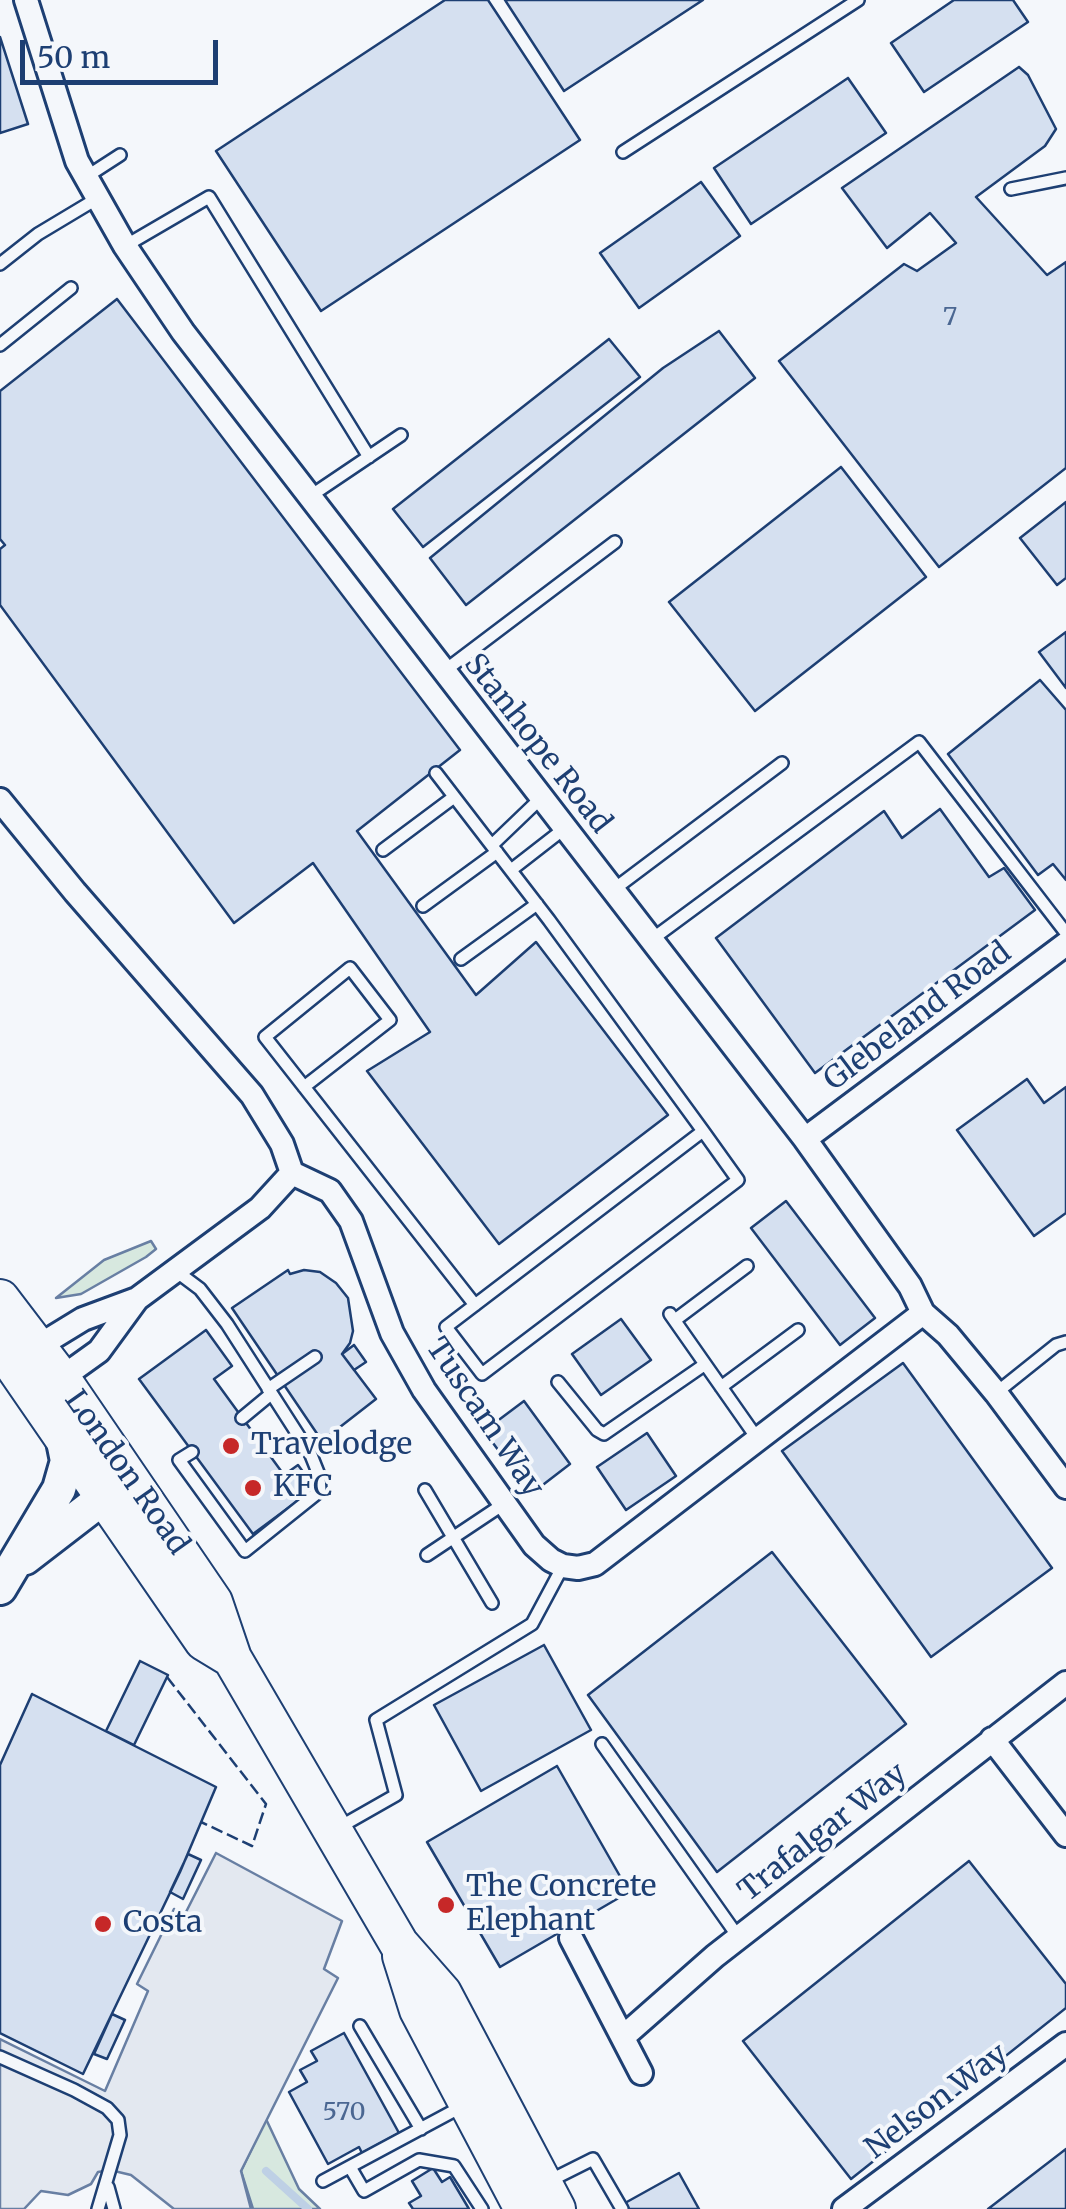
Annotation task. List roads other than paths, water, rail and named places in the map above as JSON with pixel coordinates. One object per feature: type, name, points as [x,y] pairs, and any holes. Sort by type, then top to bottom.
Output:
[{"type":"main road","name":"London Road","points":[[0,1299],[16,1352],[48,1388],[117,1488],[214,1602],[232,1658],[399,1944],[442,1993],[547,2194]]},
{"type":"main road","name":"London Road","points":[[48,1388],[62,1436],[117,1488]]},
{"type":"main road","name":"London Road","points":[[399,1944],[419,2010],[469,2102],[547,2194]]},
{"type":"street","name":"Stanhope Road","points":[[26,0],[77,161],[125,246],[183,332],[805,1139],[910,1286],[924,1314],[948,1334],[1066,1488]]},
{"type":"street","points":[[0,800],[252,1095],[282,1144],[292,1173],[260,1208],[137,1299],[82,1319],[16,1352]]},
{"type":"street","name":"Glebeland Road","points":[[805,1139],[1066,944]]},
{"type":"street","name":"Tuscam Way","points":[[292,1173],[330,1191],[352,1221],[392,1333],[424,1390],[534,1545],[562,1566]]},
{"type":"street","points":[[48,1388],[99,1350],[137,1299]]},
{"type":"street","points":[[562,1566],[596,1564],[924,1314]]},
{"type":"street","points":[[7,1577],[59,1489],[68,1461],[62,1436]]},
{"type":"street","points":[[7,1577],[117,1488]]},
{"type":"street","name":"Trafalgar Way","points":[[622,2037],[739,1938],[1066,1683]]},
{"type":"street","points":[[992,1739],[1066,1835]]},
{"type":"street","points":[[571,1938],[641,2073]]},
{"type":"street","name":"Nelson Way","points":[[844,2209],[1066,2044]]},
{"type":"lane","points":[[624,152],[858,0]]},
{"type":"lane","points":[[86,176],[120,155]]},
{"type":"lane","points":[[1012,188],[1066,178]]},
{"type":"lane","points":[[125,246],[209,197],[369,457]]},
{"type":"lane","points":[[0,264],[38,234],[98,198]]},
{"type":"lane","points":[[0,345],[71,288]]},
{"type":"lane","points":[[309,497],[401,435]]},
{"type":"lane","points":[[444,672],[615,542]]},
{"type":"lane","points":[[651,940],[918,742],[1066,934]]},
{"type":"lane","points":[[613,890],[782,763]]},
{"type":"lane","points":[[436,772],[537,904],[738,1180],[482,1374],[446,1327],[702,1131]]},
{"type":"lane","points":[[384,850],[454,797]]},
{"type":"lane","points":[[423,906],[494,848],[542,798]]},
{"type":"lane","points":[[511,870],[564,828]]},
{"type":"lane","points":[[461,959],[537,904]]},
{"type":"lane","points":[[304,1087],[390,1020],[350,968],[265,1037],[474,1305]]},
{"type":"lane","points":[[748,1266],[673,1317],[759,1441]]},
{"type":"lane","points":[[176,1270],[216,1308],[311,1454],[320,1490],[245,1552],[179,1460],[192,1452]]},
{"type":"lane","points":[[721,1387],[798,1330]]},
{"type":"lane","points":[[996,1393],[1066,1342]]},
{"type":"lane","points":[[242,1418],[315,1357]]},
{"type":"lane","points":[[558,1382],[596,1430],[604,1434],[704,1365]]},
{"type":"lane","points":[[425,1490],[492,1602]]},
{"type":"lane","points":[[427,1555],[504,1503]]},
{"type":"lane","points":[[334,1830],[396,1795],[376,1720],[532,1624],[552,1592],[562,1566]]},
{"type":"lane","points":[[602,1744],[739,1938]]},
{"type":"lane","points":[[360,2026],[420,2129]]},
{"type":"lane","points":[[0,2057],[74,2090],[107,2108],[118,2120],[120,2135],[98,2209]]},
{"type":"lane","points":[[323,2181],[469,2102]]},
{"type":"lane","points":[[547,2194],[594,2159],[622,2209]]},
{"type":"lane","points":[[350,2167],[364,2191],[419,2160],[454,2166],[482,2209]]},
{"type":"lane","points":[[107,2182],[114,2209]]},
{"type":"waterway","points":[[266,2171],[308,2209]]},
{"type":"place","name":"Travelodge","points":[[231,1446]]},
{"type":"place","name":"KFC","points":[[253,1488]]},
{"type":"place","name":"The Concrete Elephant","points":[[446,1905]]},
{"type":"place","name":"Costa","points":[[103,1924]]}]
